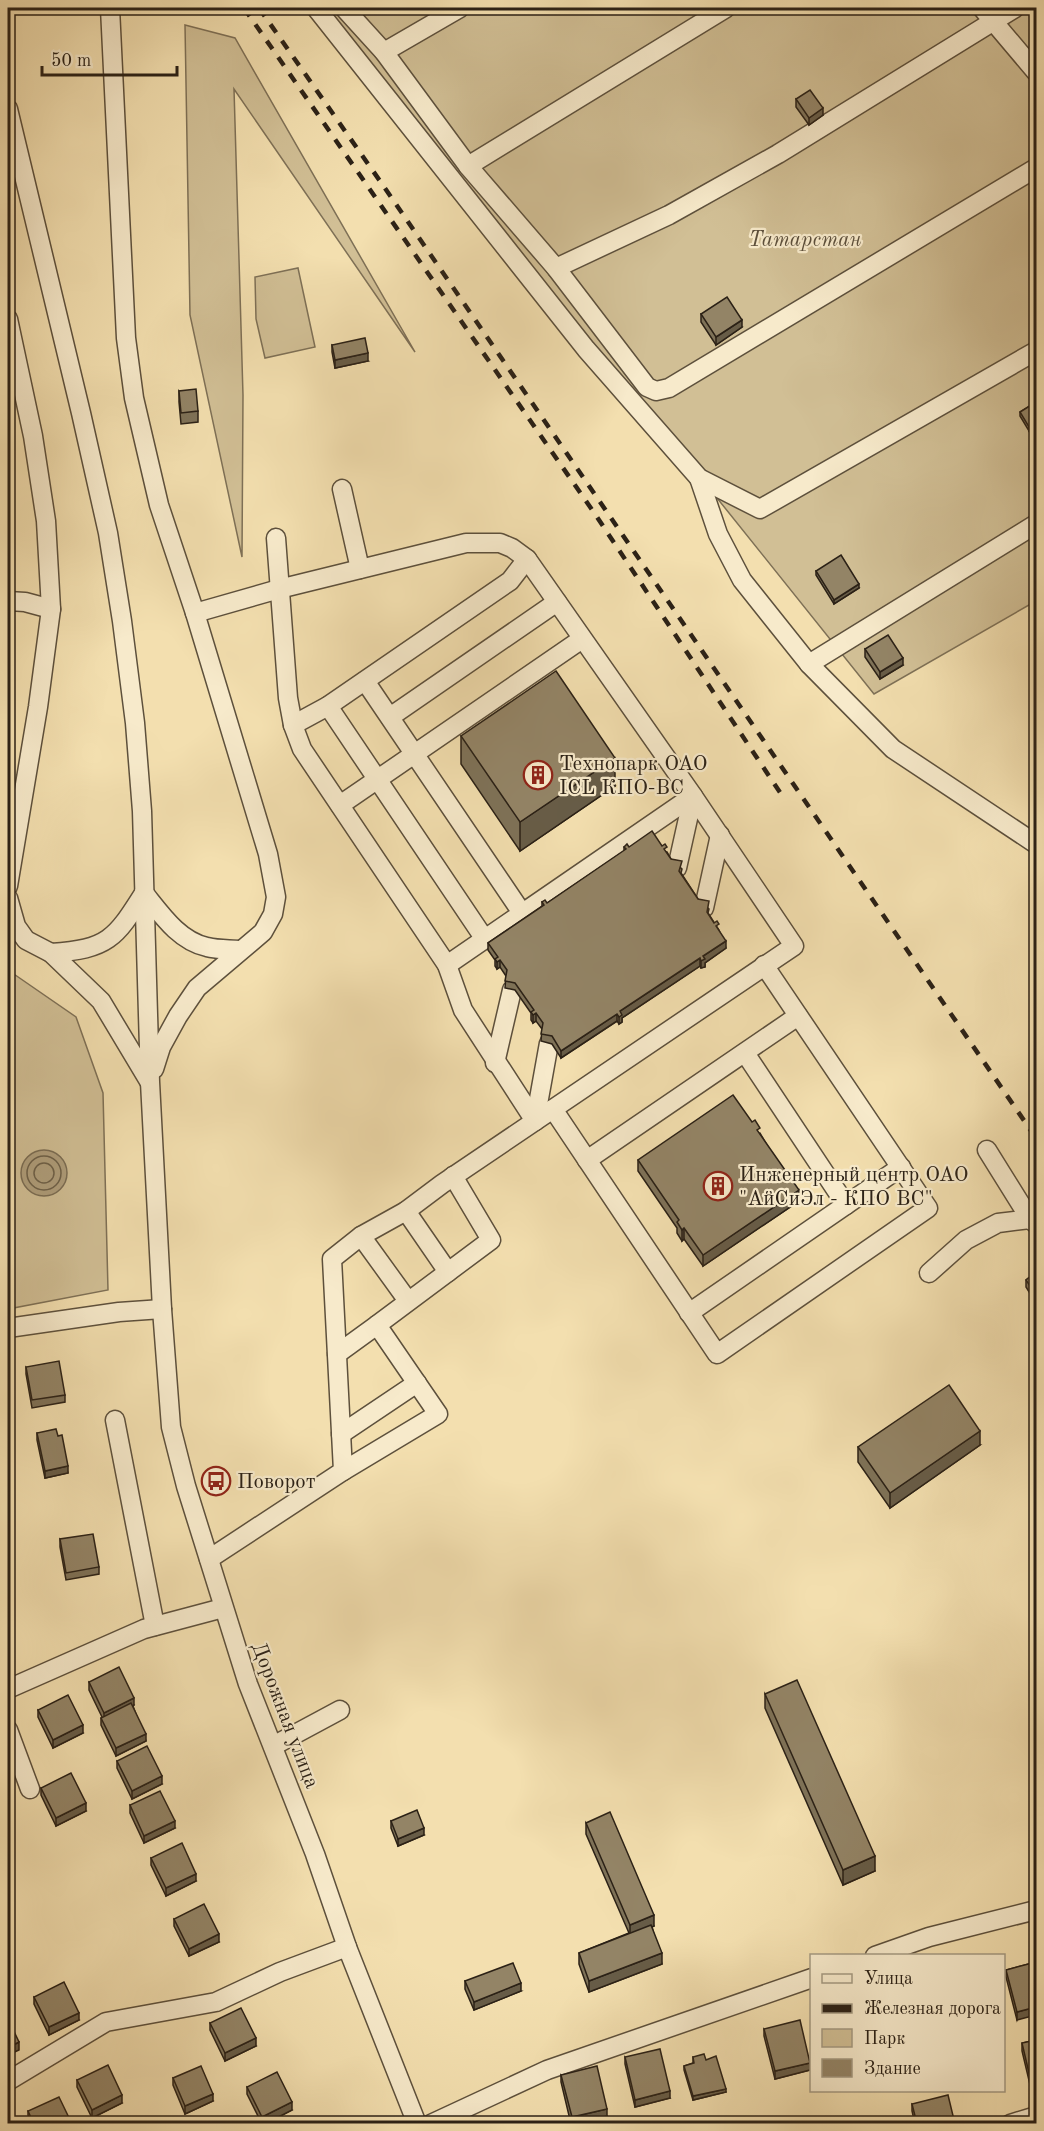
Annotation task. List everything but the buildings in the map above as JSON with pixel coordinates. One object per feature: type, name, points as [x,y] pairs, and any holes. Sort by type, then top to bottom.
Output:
[{"type":"street","points":[[110,8],[127,350],[142,438],[159,505],[195,613],[268,854],[276,897],[273,914],[263,932],[197,988],[161,1047],[150,1082]]},
{"type":"street","points":[[316,8],[586,349],[699,478],[759,509],[1036,351]]},
{"type":"street","points":[[344,8],[384,52],[468,166],[556,268],[647,387],[656,391],[669,388],[1036,168]]},
{"type":"street","points":[[384,52],[460,8]]},
{"type":"street","points":[[468,166],[726,8]]},
{"type":"street","points":[[556,268],[699,199],[778,154],[987,15],[1015,8]]},
{"type":"street","points":[[987,15],[1036,72]]},
{"type":"street","name":"Дорожная улица","points":[[8,109],[108,533],[135,723],[142,811],[150,1082],[162,1309],[171,1427],[186,1486],[248,1684],[417,2124]]},
{"type":"street","points":[[8,319],[33,436],[46,521],[51,609],[38,707],[8,886]]},
{"type":"street","points":[[699,478],[718,534],[742,580],[809,663],[893,749],[1036,844]]},
{"type":"street","points":[[342,489],[360,570]]},
{"type":"street","points":[[809,663],[1036,524]]},
{"type":"street","points":[[276,538],[288,698],[293,725],[302,749],[447,965],[463,1010],[495,1063],[535,1121]]},
{"type":"street","points":[[195,613],[279,589],[466,543],[500,543],[512,548],[527,559],[794,945],[453,1176],[406,1211],[361,1236],[332,1259],[343,1471]]},
{"type":"street","points":[[293,725],[328,706],[510,581],[527,559]]},
{"type":"street","points":[[8,601],[26,602],[51,609]]},
{"type":"street","points":[[390,717],[557,602]]},
{"type":"street","points":[[340,805],[582,639]]},
{"type":"street","points":[[365,681],[522,914]]},
{"type":"street","points":[[328,706],[484,938]]},
{"type":"street","points":[[677,868],[693,796]]},
{"type":"street","points":[[447,965],[693,796]]},
{"type":"street","points":[[704,908],[720,835]]},
{"type":"street","points":[[51,953],[79,951],[106,942],[124,925],[144,893],[163,918],[189,940],[208,947],[240,950]]},
{"type":"street","points":[[8,898],[16,926],[26,940],[51,953],[101,1001],[150,1082]]},
{"type":"street","points":[[553,1109],[717,1354],[928,1208],[764,965]]},
{"type":"street","points":[[495,1063],[512,990]]},
{"type":"street","points":[[587,1160],[798,1016]]},
{"type":"street","points":[[535,1121],[549,1043]]},
{"type":"street","points":[[745,1053],[846,1205]]},
{"type":"street","points":[[987,1150],[1033,1222]]},
{"type":"street","points":[[689,1313],[901,1167]]},
{"type":"street","points":[[337,1354],[491,1240],[453,1176]]},
{"type":"street","points":[[406,1211],[448,1272]]},
{"type":"street","points":[[929,1273],[966,1240],[998,1223],[1033,1222]]},
{"type":"street","points":[[361,1236],[408,1301]]},
{"type":"street","points":[[8,1328],[119,1312],[162,1309]]},
{"type":"street","points":[[209,1559],[343,1471],[438,1414],[377,1325]]},
{"type":"street","points":[[341,1434],[417,1383]]},
{"type":"street","points":[[115,1420],[155,1626]]},
{"type":"street","points":[[8,1687],[144,1629],[223,1608]]},
{"type":"street","points":[[273,1746],[340,1710]]},
{"type":"street","points":[[8,1730],[30,1789]]},
{"type":"street","points":[[880,1954],[929,1936],[1036,1910]]},
{"type":"street","points":[[8,2081],[106,2022],[216,2002],[280,1972],[348,1947]]},
{"type":"street","points":[[431,2124],[547,2070],[810,1979]]},
{"type":"street","points":[[1010,2124],[1036,2116]]},
{"type":"green space","name":"Татарстан","points":[[326,8],[1036,8],[1036,601],[874,694],[699,478]]},
{"type":"green space","points":[[185,25],[235,38],[415,352],[234,89],[243,395],[242,557],[190,315]]},
{"type":"green space","points":[[298,268],[315,347],[265,358],[256,319],[255,277]]},
{"type":"green space","points":[[8,970],[76,1017],[103,1093],[108,1290],[8,1309]]},
{"type":"water","points":[[44,1150],[53,1151],[61,1156],[66,1164],[66,1182],[61,1190],[53,1195],[44,1196],[35,1195],[27,1190],[22,1182],[21,1173],[22,1164],[27,1156],[35,1151]]},
{"type":"railway","points":[[244,8],[595,514],[783,797]]},
{"type":"railway","points":[[259,8],[1036,1138]]},
{"type":"place","name":"Технопарк OAO ICL КПО-ВС","points":[[538,775]]},
{"type":"place","name":"Инженерный центр ОАО \"АйСиЭл - КПО ВС\"","points":[[718,1186]]},
{"type":"place","name":"Поворот","points":[[216,1481]]}]
